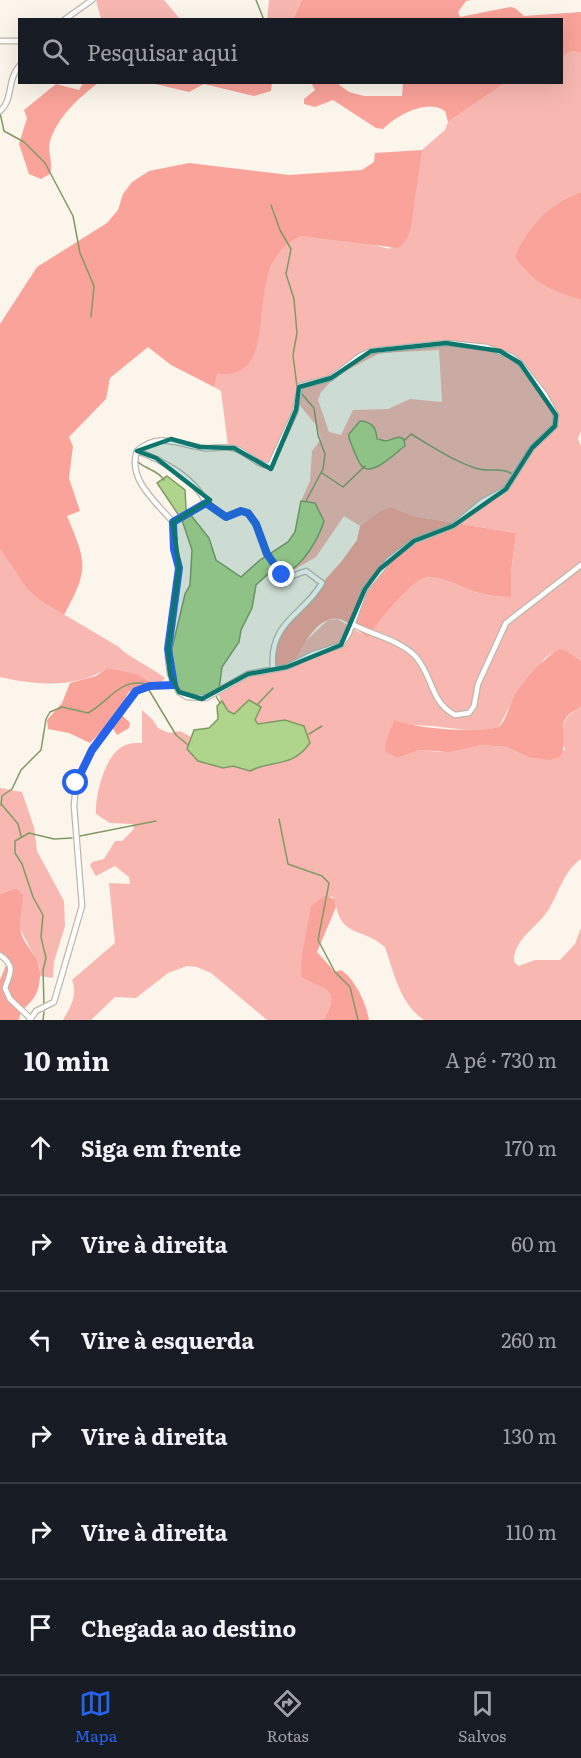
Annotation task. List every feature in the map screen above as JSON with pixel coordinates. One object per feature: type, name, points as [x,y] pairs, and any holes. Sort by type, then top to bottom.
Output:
[{"type":"street","points":[[67,18],[92,0]]},
{"type":"street","points":[[0,41],[18,41]]},
{"type":"street","points":[[0,111],[9,101],[10,78],[18,68]]},
{"type":"street","points":[[446,344],[486,347],[506,353],[520,363],[555,415],[555,426],[532,448],[506,489],[482,502],[453,526],[414,541],[389,560],[365,589],[352,624],[341,645],[311,655],[287,667],[248,674],[202,699],[188,697],[174,685],[168,649],[179,568],[174,549],[173,522],[139,481],[134,466],[137,451],[159,440],[171,439],[200,447],[234,448],[251,459],[270,466],[295,412],[298,387],[331,378],[364,353],[446,344]]},
{"type":"street","points":[[137,451],[156,458],[188,481],[200,491],[206,503],[226,517],[241,511],[248,513],[256,524],[267,554],[282,575],[292,576],[306,571],[322,583],[279,632],[272,655],[273,668]]},
{"type":"street","points":[[173,522],[206,503]]},
{"type":"street","points":[[352,624],[411,652],[419,662],[442,706],[455,715],[469,714],[474,706],[478,684],[506,623],[581,565]]},
{"type":"street","points":[[0,955],[11,965],[12,972],[5,988],[9,999],[30,1019],[36,1011],[54,1002],[81,915],[82,880],[74,806],[76,783],[83,765],[136,691],[150,686],[174,685]]},
{"type":"highlighted area","points":[[446,343],[500,351],[520,363],[556,415],[555,426],[532,448],[506,489],[453,526],[414,541],[380,569],[365,589],[341,645],[287,667],[248,674],[202,699],[179,692],[170,674],[168,649],[179,568],[173,522],[210,500],[156,458],[137,451],[171,439],[200,447],[234,448],[271,469],[296,410],[299,387],[331,378],[371,351]]},
{"type":"shaded area","points":[[96,0],[164,0],[179,18],[101,18]]},
{"type":"shaded area","points":[[269,0],[302,0],[293,18],[267,18]]},
{"type":"shaded area","points":[[302,0],[471,0],[466,1],[458,12],[460,17],[510,7],[515,8],[524,16],[581,12],[581,53],[572,51],[563,56],[563,18],[293,18]]},
{"type":"shaded area","points":[[572,51],[581,53],[581,192],[550,210],[535,227],[515,257],[528,274],[536,280],[581,300],[581,431],[578,439],[581,446],[581,661],[567,651],[551,654],[545,658],[514,697],[499,727],[465,730],[408,725],[394,721],[385,745],[398,758],[420,750],[440,752],[482,745],[506,747],[528,757],[565,750],[564,725],[569,715],[581,707],[581,859],[570,869],[544,916],[522,940],[514,962],[519,966],[535,960],[560,960],[575,944],[581,928],[581,1020],[424,1020],[403,997],[385,947],[347,926],[338,912],[335,899],[331,896],[309,981],[324,987],[331,995],[330,1006],[323,1020],[267,1020],[211,973],[197,967],[187,966],[168,973],[136,998],[115,997],[91,1020],[63,1020],[74,996],[72,980],[115,943],[109,883],[130,884],[129,877],[115,866],[96,876],[90,866],[92,862],[104,859],[115,841],[122,841],[134,829],[132,824],[110,823],[96,814],[97,798],[105,770],[114,754],[124,746],[142,743],[142,710],[158,728],[169,733],[180,731],[195,739],[226,721],[218,692],[221,686],[271,667],[274,671],[328,620],[338,619],[368,638],[403,594],[425,578],[445,580],[487,595],[511,597],[511,573],[516,533],[413,516],[391,507],[381,510],[360,526],[344,516],[316,557],[292,571],[320,534],[315,503],[301,501],[310,481],[312,451],[321,439],[316,425],[297,402],[271,464],[264,467],[228,446],[221,391],[214,387],[216,373],[226,374],[261,319],[262,294],[277,253],[290,241],[302,236],[357,241],[390,249],[422,150],[445,130],[448,122],[504,84],[563,84],[563,56]],"holes":[[[439,350],[442,402],[410,399],[388,409],[353,410],[341,435],[329,432],[318,400],[321,392],[336,376],[380,353]],[[355,425],[381,440],[396,439],[406,444],[365,468],[361,465],[349,439]]]},
{"type":"shaded area","points":[[56,84],[79,90],[82,84],[97,84],[70,108],[58,124],[49,145],[50,174],[41,179],[29,174],[19,144],[27,118],[24,110]]},
{"type":"shaded area","points":[[155,84],[204,84],[189,92]]},
{"type":"shaded area","points":[[204,84],[272,84],[271,91],[254,96]]},
{"type":"shaded area","points":[[312,84],[338,84],[349,92],[364,96],[402,96],[403,84],[504,84],[448,122],[445,111],[430,106],[412,110],[383,129],[376,128],[333,100],[315,107],[304,104],[304,99],[315,90]]},
{"type":"shaded area","points":[[422,150],[411,227],[407,239],[398,248],[302,236],[281,250],[270,270],[264,293],[258,340],[252,358],[239,371],[217,374],[214,387],[171,365],[148,347],[110,378],[106,399],[69,437],[73,446],[69,478],[80,511],[67,516],[81,556],[82,566],[78,587],[64,615],[38,599],[26,588],[0,549],[0,324],[37,267],[107,223],[118,210],[123,194],[132,182],[149,171],[189,163],[289,175],[362,170],[374,162],[375,153]]},
{"type":"shaded area","points":[[581,192],[581,300],[536,280],[515,257],[526,236],[541,218],[560,202]]},
{"type":"shaded area","points":[[360,421],[373,426],[377,439],[386,441],[399,437],[404,439],[405,446],[377,467],[365,468],[357,459],[349,438],[349,434]]},
{"type":"shaded area","points":[[167,476],[185,490],[186,509],[209,538],[216,560],[241,577],[260,560],[288,542],[295,532],[301,501],[315,503],[324,521],[314,544],[297,565],[284,573],[276,567],[256,585],[252,608],[241,630],[239,642],[222,667],[219,690],[204,697],[182,692],[177,687],[173,674],[172,649],[185,594],[190,585],[192,550],[182,520],[157,483]]},
{"type":"shaded area","points":[[391,507],[413,516],[516,533],[511,573],[511,597],[487,595],[445,580],[425,578],[403,594],[368,638],[343,620],[331,619],[315,629],[287,671],[274,671],[271,667],[271,651],[282,628],[341,562],[357,540],[360,526],[381,510]]},
{"type":"shaded area","points":[[0,549],[26,588],[38,599],[119,647],[165,678],[157,688],[129,674],[107,668],[95,675],[69,682],[27,682],[0,677]]},
{"type":"shaded area","points":[[560,649],[581,661],[581,707],[571,713],[563,724],[564,743],[560,757],[550,760],[528,757],[506,747],[482,745],[448,752],[420,750],[398,758],[386,752],[385,744],[394,720],[417,726],[446,729],[475,730],[499,727],[523,683],[540,664]]},
{"type":"shaded area","points":[[107,668],[136,674],[156,686],[141,692],[133,689],[128,693],[119,712],[130,723],[129,728],[117,735],[111,725],[108,725],[90,743],[69,733],[48,729],[47,720],[62,703],[70,683],[96,676]]},
{"type":"shaded area","points":[[249,700],[261,707],[255,720],[258,724],[285,720],[304,726],[310,743],[296,757],[250,771],[233,766],[223,768],[198,761],[187,749],[194,730],[209,728],[218,719],[217,706],[222,701],[228,711],[234,714]]},
{"type":"shaded area","points":[[0,788],[22,792],[34,827],[37,851],[64,901],[65,926],[54,962],[53,978],[40,976],[40,967],[20,929],[16,888],[0,894]]},
{"type":"shaded area","points":[[16,888],[23,895],[21,933],[38,963],[39,985],[37,993],[20,1014],[19,1020],[0,1020],[0,980],[6,965],[0,956],[0,894]]},
{"type":"shaded area","points":[[324,896],[335,899],[336,907],[317,952],[335,972],[340,970],[350,978],[363,999],[369,1020],[323,1020],[331,1002],[331,996],[324,988],[301,977],[302,955],[311,906]]},
{"type":"waterway","points":[[256,0],[263,18]]},
{"type":"waterway","points":[[0,113],[4,131],[24,142],[45,163],[73,216],[80,253],[94,286],[91,317]]},
{"type":"waterway","points":[[271,205],[280,230],[291,249],[286,274],[294,299],[297,333],[293,355],[297,387]]},
{"type":"waterway","points":[[300,392],[314,408],[318,435],[325,454],[323,469],[306,501]]},
{"type":"waterway","points":[[404,441],[411,434],[471,467],[512,474]]},
{"type":"waterway","points":[[137,461],[164,480]]},
{"type":"waterway","points":[[322,473],[343,487],[365,466]]},
{"type":"waterway","points":[[1,805],[2,796],[12,789],[21,770],[41,750],[46,719],[50,712],[62,707],[88,713],[128,684],[146,684]]},
{"type":"waterway","points":[[258,704],[273,688]]},
{"type":"waterway","points":[[149,690],[176,735],[188,745]]},
{"type":"waterway","points":[[216,696],[220,703]]},
{"type":"waterway","points":[[309,734],[322,726]]},
{"type":"waterway","points":[[2,805],[18,824],[21,836]]},
{"type":"waterway","points":[[279,819],[288,864],[322,876],[329,883],[318,940],[335,972],[350,987],[358,1020]]},
{"type":"waterway","points":[[80,836],[156,821]]},
{"type":"waterway","points":[[44,1004],[43,970],[46,958],[41,937],[43,915],[33,897],[22,864],[15,853],[15,841],[29,833],[54,839],[72,838]]},
{"type":"waterway","points":[[43,1020],[44,1012]]},
{"type":"route","points":[[76,783],[92,750],[132,695],[150,686],[174,685],[168,657],[179,578],[174,549],[173,522],[206,503],[226,517],[241,511],[248,513],[256,524],[263,547],[282,575]]}]
